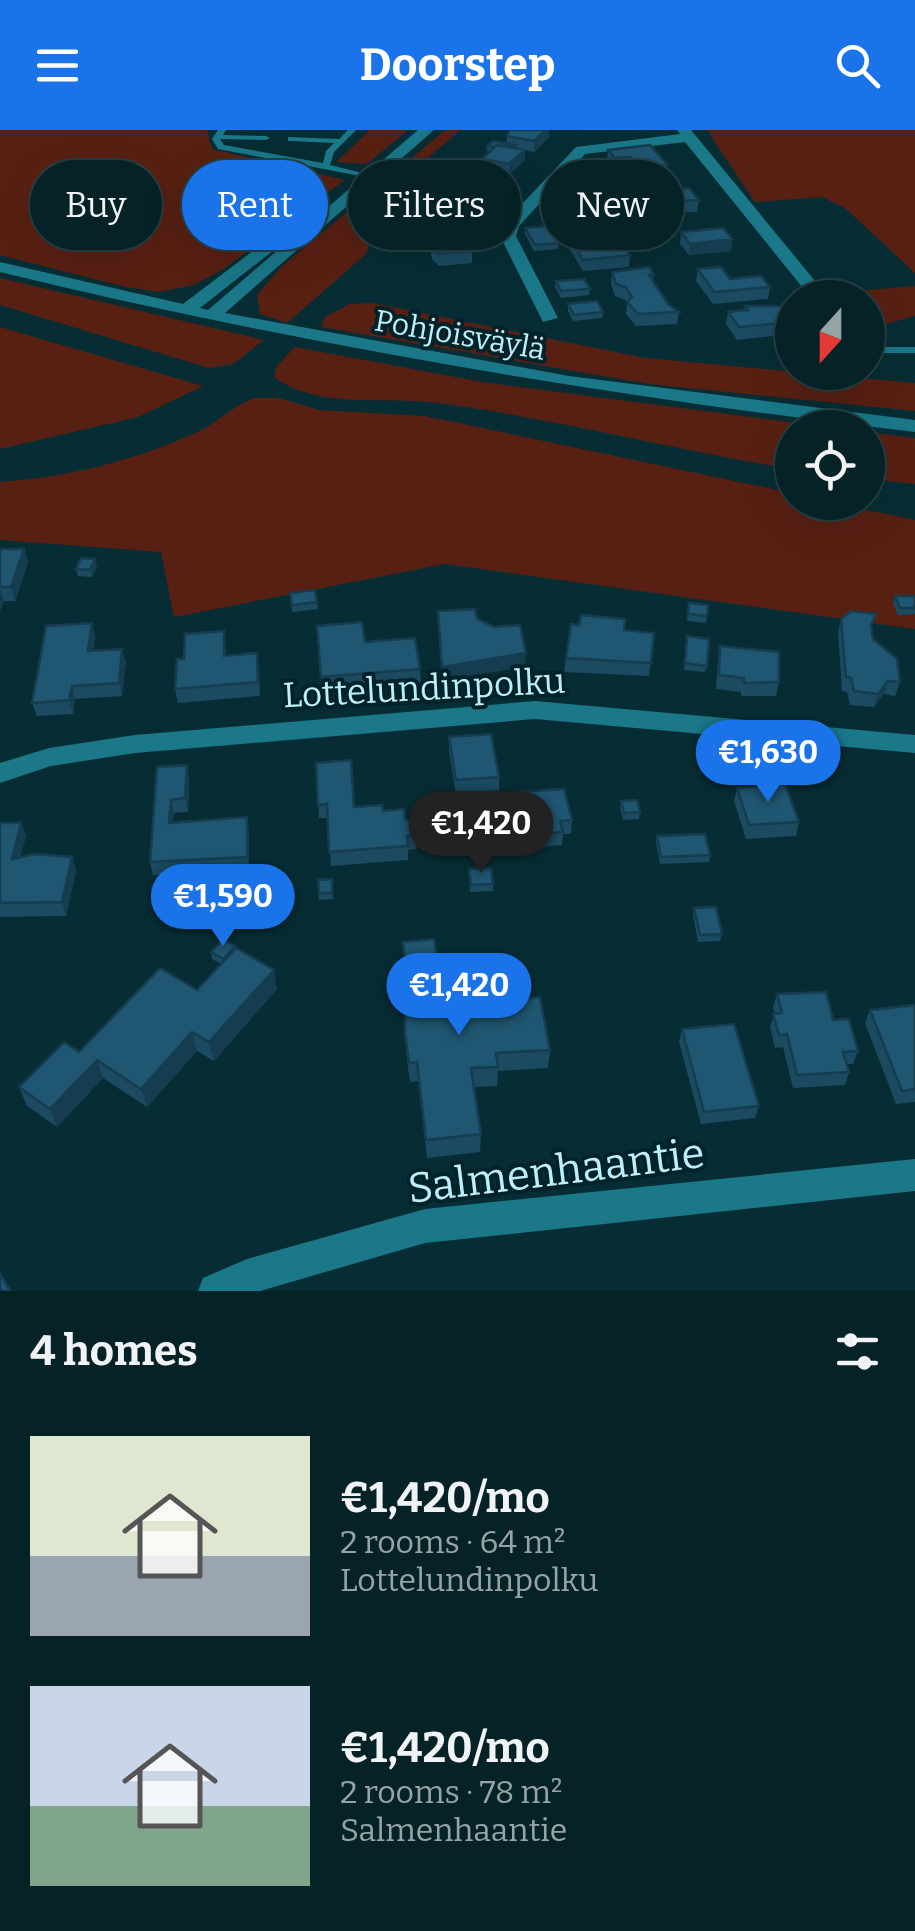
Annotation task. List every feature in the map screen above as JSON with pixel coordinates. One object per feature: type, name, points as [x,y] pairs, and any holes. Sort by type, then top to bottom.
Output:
[{"type":"street","points":[[390,160],[427,130]]},
{"type":"street","points":[[549,318],[508,236],[511,225],[581,150],[614,142],[686,133],[806,280]]},
{"type":"street","points":[[328,211],[348,194]]},
{"type":"street","points":[[184,311],[264,250]]},
{"type":"street","points":[[210,317],[289,250]]},
{"type":"street","name":"Pohjoisväylä","points":[[0,267],[210,317],[544,380],[915,426]]},
{"type":"street","name":"Lottelundinpolku","points":[[0,773],[49,758],[135,744],[535,710],[915,744]]},
{"type":"street","name":"Salmenhaantie","points":[[216,1291],[247,1277],[424,1226],[915,1175]]},
{"type":"lane","points":[[325,160],[352,130]]},
{"type":"lane","points":[[266,138],[220,133],[220,147],[293,160]]},
{"type":"lane","points":[[291,140],[340,141]]},
{"type":"lane","points":[[885,350],[915,350]]},
{"type":"shaded area","points":[[0,130],[207,130],[212,149],[259,160],[182,160],[182,250],[249,250],[193,285],[160,292],[126,287],[0,255]]},
{"type":"shaded area","points":[[370,130],[408,130],[372,160],[336,162]]},
{"type":"shaded area","points":[[445,130],[461,130],[425,160],[409,160]]},
{"type":"shaded area","points":[[707,130],[915,130],[915,273],[845,208],[822,197],[755,202]]},
{"type":"shaded area","points":[[328,176],[345,180],[328,192]]},
{"type":"shaded area","points":[[348,211],[348,250],[367,250],[366,254],[287,323],[260,314],[257,295],[301,250],[328,250],[328,228]]},
{"type":"shaded area","points":[[0,278],[264,340],[233,364],[209,368],[0,305]]},
{"type":"shaded area","points":[[915,286],[915,316],[885,324],[885,289]]},
{"type":"shaded area","points":[[373,303],[645,358],[775,370],[775,390],[885,390],[885,380],[915,383],[915,411],[649,384],[321,327],[325,317],[350,304]]},
{"type":"shaded area","points":[[0,327],[203,386],[138,417],[0,449]]},
{"type":"shaded area","points":[[295,347],[482,382],[775,420],[775,466],[438,403],[353,400],[311,394],[274,377],[276,367]]},
{"type":"shaded area","points":[[255,398],[279,398],[319,410],[425,416],[775,489],[775,520],[885,520],[885,514],[915,520],[915,629],[445,564],[174,617],[161,552],[0,540],[0,482],[75,472],[125,459],[173,443]]},
{"type":"shaded area","points":[[885,434],[915,438],[915,484],[885,481]]},
{"type":"building","points":[[510,130],[545,130],[534,141],[507,136]]},
{"type":"building","points":[[493,141],[516,145],[487,146]]},
{"type":"building","points":[[497,145],[525,150],[514,160],[482,159]]},
{"type":"building","points":[[650,145],[663,160],[615,158],[608,150]]},
{"type":"building","points":[[684,188],[689,188],[699,200],[684,201]]},
{"type":"building","points":[[541,227],[541,244],[535,245],[525,228]]},
{"type":"building","points":[[723,228],[732,239],[690,244],[684,232]]},
{"type":"building","points":[[433,250],[472,251],[438,254]]},
{"type":"building","points":[[577,250],[627,250],[630,255],[583,260]]},
{"type":"building","points":[[649,267],[654,275],[649,275],[668,304],[679,312],[638,314],[627,302],[632,297],[626,287],[616,284],[612,272]]},
{"type":"building","points":[[721,267],[730,279],[761,276],[770,287],[714,292],[698,269]]},
{"type":"building","points":[[584,279],[590,289],[561,291],[556,281]]},
{"type":"building","points":[[597,301],[603,312],[574,315],[568,304]]},
{"type":"building","points":[[745,306],[775,306],[775,324],[739,327],[728,312],[748,310]]},
{"type":"building","points":[[0,549],[24,549],[11,587],[0,587]]},
{"type":"building","points":[[81,558],[95,559],[90,570],[76,569]]},
{"type":"building","points":[[315,590],[317,602],[292,605],[290,593]]},
{"type":"building","points":[[895,596],[915,596],[915,608],[900,608]]},
{"type":"building","points":[[689,603],[708,605],[707,616],[688,614]]},
{"type":"building","points":[[475,609],[477,619],[494,627],[520,625],[526,653],[442,667],[438,611]]},
{"type":"building","points":[[851,611],[876,614],[871,625],[873,639],[897,659],[900,682],[888,681],[878,694],[854,691],[851,678],[846,677],[841,619]]},
{"type":"building","points":[[581,615],[625,619],[624,630],[654,633],[651,663],[566,658],[571,624],[579,625]]},
{"type":"building","points":[[362,622],[365,642],[415,638],[420,669],[321,677],[317,626]]},
{"type":"building","points":[[92,623],[88,651],[122,649],[119,683],[72,686],[69,700],[32,703],[46,626]]},
{"type":"building","points":[[224,631],[224,656],[257,653],[258,682],[175,689],[177,659],[184,659],[185,634]]},
{"type":"building","points":[[687,636],[709,639],[707,666],[685,663]]},
{"type":"building","points":[[720,646],[779,652],[779,682],[744,683],[744,678],[719,675]]},
{"type":"building","points":[[491,734],[499,777],[456,780],[449,737]]},
{"type":"building","points":[[351,760],[354,807],[382,805],[383,811],[404,809],[405,819],[420,823],[416,835],[407,836],[408,846],[329,852],[327,804],[318,805],[316,763]]},
{"type":"building","points":[[187,765],[185,798],[171,800],[169,823],[247,817],[247,857],[150,862],[157,767]]},
{"type":"building","points":[[785,784],[799,822],[749,825],[737,788]]},
{"type":"building","points":[[564,789],[572,820],[560,821],[563,832],[490,838],[488,829],[477,830],[471,795]]},
{"type":"building","points":[[637,800],[640,812],[624,813],[621,801]]},
{"type":"building","points":[[0,823],[21,823],[12,859],[35,854],[72,857],[62,902],[0,903]]},
{"type":"building","points":[[705,834],[710,855],[661,857],[657,836]]},
{"type":"building","points":[[491,868],[493,884],[471,885],[469,869]]},
{"type":"building","points":[[332,879],[332,893],[319,893],[318,880]]},
{"type":"building","points":[[716,907],[722,934],[700,935],[694,908]]},
{"type":"building","points":[[223,939],[235,946],[224,959],[211,952]]},
{"type":"building","points":[[434,939],[437,958],[459,955],[465,992],[456,993],[456,1005],[540,997],[550,1050],[496,1053],[498,1067],[471,1068],[481,1134],[426,1140],[417,1062],[409,1063],[405,1034],[405,996],[409,996],[403,942]]},
{"type":"building","points":[[236,948],[274,970],[209,1042],[192,1032],[141,1089],[97,1060],[50,1109],[19,1087],[64,1042],[79,1052],[160,968],[197,990]]},
{"type":"building","points":[[826,992],[833,1020],[849,1019],[858,1051],[843,1052],[849,1072],[797,1075],[787,1034],[779,1035],[773,1014],[782,1013],[777,994]]},
{"type":"building","points":[[915,1005],[915,1089],[902,1091],[870,1010]]},
{"type":"building","points":[[734,1024],[759,1106],[704,1112],[682,1029]]},
{"type":"building","points":[[0,1274],[10,1290],[9,1291],[0,1291]]}]
